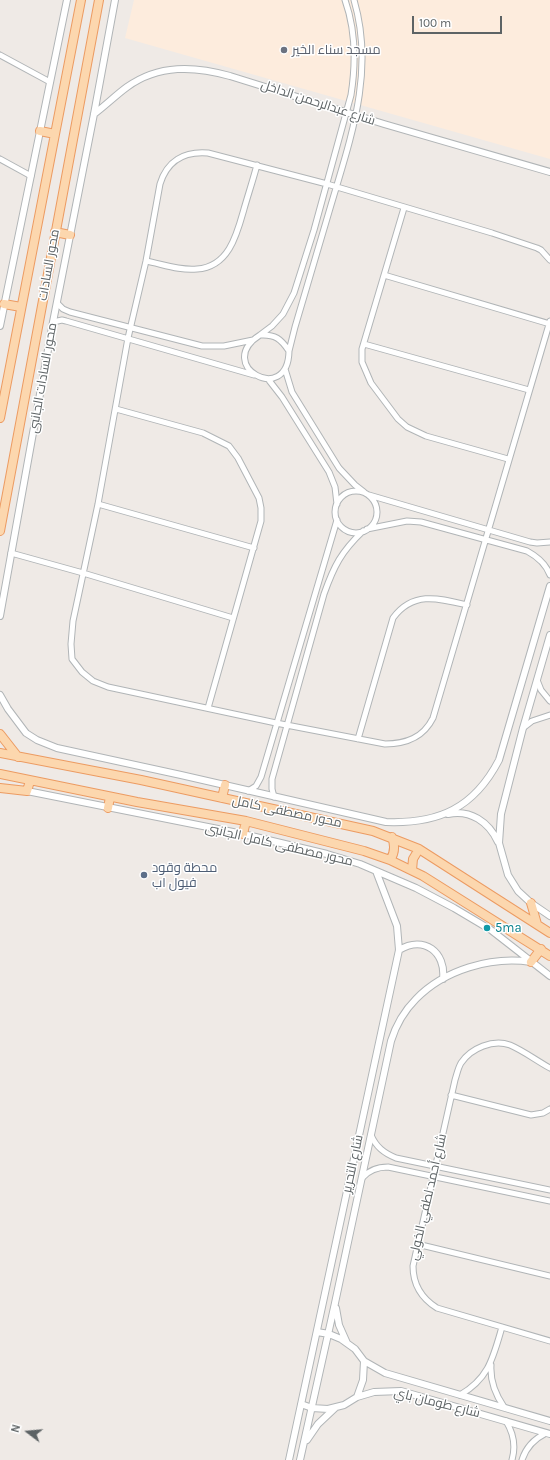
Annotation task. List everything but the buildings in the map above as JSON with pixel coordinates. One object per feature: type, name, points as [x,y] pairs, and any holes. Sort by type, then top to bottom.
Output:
[{"type":"main road","name":"محور السادات","points":[[0,418],[81,0]]},
{"type":"main road","name":"محور السادات","points":[[0,531],[99,0]]},
{"type":"main road","points":[[40,131],[55,134]]},
{"type":"main road","points":[[55,232],[70,235]]},
{"type":"main road","points":[[4,304],[21,307]]},
{"type":"main road","points":[[0,734],[18,757]]},
{"type":"main road","name":"محور مصطفى كامل","points":[[0,753],[141,780],[373,831],[392,837],[419,849],[550,933]]},
{"type":"main road","name":"محور مصطفى كامل","points":[[0,774],[110,797],[246,821],[364,851],[390,860],[412,870],[476,908],[550,956]]},
{"type":"main road","points":[[0,788],[27,792],[30,781]]},
{"type":"main road","points":[[222,798],[225,785]]},
{"type":"main road","points":[[108,808],[110,797]]},
{"type":"main road","points":[[243,834],[246,821]]},
{"type":"main road","points":[[390,860],[394,851],[392,837]]},
{"type":"main road","points":[[412,870],[413,859],[419,849]]},
{"type":"main road","points":[[531,903],[537,924]]},
{"type":"main road","points":[[531,962],[541,949]]},
{"type":"street","points":[[0,326],[67,0]]},
{"type":"street","name":"محور السادات الجانبى","points":[[0,616],[53,322],[115,0]]},
{"type":"street","points":[[254,375],[245,360],[247,348],[253,340],[277,321],[283,314],[294,293],[314,230],[351,95],[355,58],[351,20],[345,0]]},
{"type":"street","points":[[53,322],[62,320],[66,321],[261,378],[268,379],[274,377],[285,369],[297,320],[356,115],[362,84],[363,59],[359,21],[354,0]]},
{"type":"street","points":[[0,56],[50,82]]},
{"type":"street","name":"شارع عبدالرحمن الداخل","points":[[94,114],[120,92],[139,80],[162,71],[180,68],[207,70],[550,172]]},
{"type":"street","points":[[384,275],[550,323],[508,459],[467,605],[433,718],[426,730],[413,739],[398,744],[386,744],[276,723],[108,687],[94,681],[82,672],[72,660],[70,644],[73,621],[98,504],[128,338],[146,261],[160,184],[164,173],[174,162],[186,155],[200,153],[257,165],[327,184],[492,233],[537,248],[541,250],[550,260]]},
{"type":"street","points":[[0,159],[31,176]]},
{"type":"street","points":[[146,261],[198,270],[220,260],[226,254],[236,235],[257,165]]},
{"type":"street","points":[[404,208],[361,356],[368,378],[381,398],[406,427],[426,436],[508,459]]},
{"type":"street","points":[[57,303],[66,311],[209,347],[224,346],[253,340]]},
{"type":"street","points":[[260,335],[268,335],[279,339],[289,351]]},
{"type":"street","points":[[364,344],[529,390]]},
{"type":"street","points":[[274,797],[272,779],[324,594],[333,569],[346,549],[371,526],[376,516],[375,504],[339,468],[292,392],[285,369]]},
{"type":"street","points":[[248,790],[256,786],[261,777],[337,520],[335,487],[329,472],[282,397],[268,379]]},
{"type":"street","points":[[116,409],[203,432],[229,446],[238,458],[260,502],[262,513],[261,521],[208,708]]},
{"type":"street","points":[[337,504],[341,497],[348,492],[356,491],[530,542],[550,542]]},
{"type":"street","points":[[98,504],[254,548]]},
{"type":"street","points":[[337,520],[345,529],[357,532],[413,521],[485,539],[528,551],[540,560],[550,575]]},
{"type":"street","points":[[11,553],[233,618]]},
{"type":"street","points":[[443,815],[464,804],[475,795],[492,773],[499,760],[550,586]]},
{"type":"street","points":[[358,739],[393,618],[397,612],[408,604],[426,598],[447,600],[467,605]]},
{"type":"street","points":[[499,843],[501,814],[523,728],[550,636],[537,633]]},
{"type":"street","points":[[537,680],[541,690],[550,701]]},
{"type":"street","points":[[0,696],[8,710],[26,733],[45,744],[70,751],[386,822],[414,822],[443,815],[460,813],[477,818],[490,828],[499,843],[508,875],[518,891],[531,903],[550,916]]},
{"type":"street","points":[[523,728],[532,721],[550,715]]},
{"type":"street","name":"محور مصطفى كامل الجانبى","points":[[27,792],[243,834],[327,854],[376,870],[416,888],[491,930],[550,976]]},
{"type":"street","name":"شارع التحرير","points":[[289,1460],[400,950],[397,926],[376,870]]},
{"type":"street","points":[[400,950],[405,946],[417,944],[434,950],[442,960],[443,979]]},
{"type":"street","name":"شارع التحرير","points":[[300,1460],[329,1334],[370,1134],[394,1032],[403,1015],[414,1000],[423,992],[443,979],[464,970],[491,962],[516,960],[531,962]]},
{"type":"street","name":"شارع أحمد لطفي الخولي","points":[[550,1068],[509,1045],[491,1044],[474,1050],[462,1062],[451,1095],[413,1266],[413,1273],[417,1287],[425,1299],[431,1304],[444,1310],[550,1341]]},
{"type":"street","points":[[451,1095],[531,1115],[543,1113],[550,1109]]},
{"type":"street","points":[[370,1134],[378,1147],[389,1156],[550,1190]]},
{"type":"street","points":[[361,1179],[370,1170],[382,1167],[394,1168],[550,1201]]},
{"type":"street","points":[[417,1244],[550,1276]]},
{"type":"street","points":[[335,1303],[339,1325],[347,1343]]},
{"type":"street","points":[[502,1327],[492,1362],[492,1382],[498,1400],[504,1407]]},
{"type":"street","name":"شارع طومان باي","points":[[317,1332],[329,1334],[347,1343],[360,1355],[364,1361],[385,1373],[550,1421]]},
{"type":"street","points":[[357,1397],[364,1380],[364,1361]]},
{"type":"street","points":[[460,1395],[475,1385],[482,1378],[492,1362]]},
{"type":"street","name":"شارع طومان باي","points":[[301,1404],[312,1408],[336,1408],[357,1397],[383,1390],[401,1391],[548,1433]]},
{"type":"street","points":[[304,1444],[318,1424],[336,1408]]},
{"type":"street","points":[[506,1421],[514,1437],[515,1446],[512,1460]]},
{"type":"street","points":[[522,1460],[532,1442],[548,1433]]},
{"type":"shaded area","points":[[134,0],[550,0],[550,159],[125,38]]},
{"type":"place","name":"مسجد سناء الخير","points":[[284,50]]},
{"type":"place","name":"محطة وقود فيول اب","points":[[144,875]]},
{"type":"place","name":"5ma","points":[[487,928]]}]
